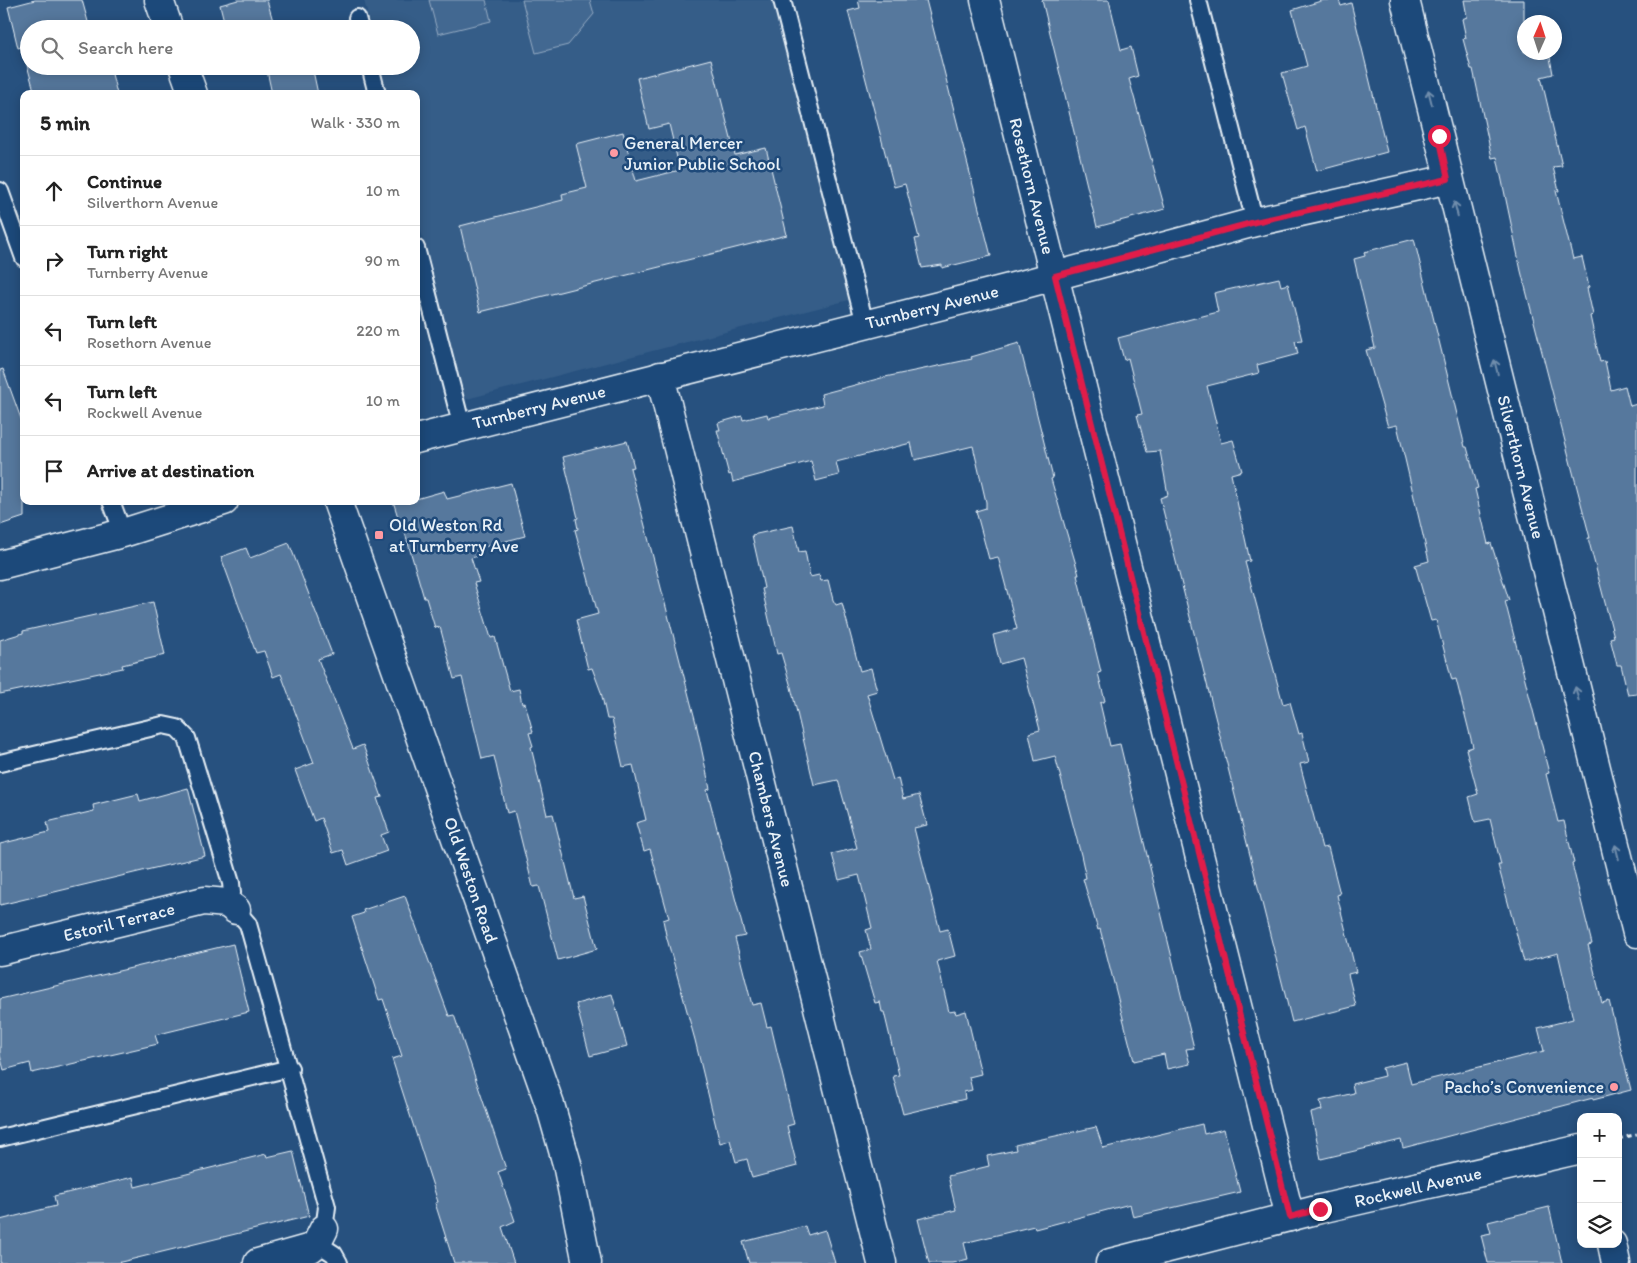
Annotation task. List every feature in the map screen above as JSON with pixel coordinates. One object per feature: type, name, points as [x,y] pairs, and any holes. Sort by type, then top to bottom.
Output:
[{"type":"street","points":[[159,0],[166,20]]},
{"type":"street","name":"Rosethorn Avenue","points":[[985,0],[1290,1217]]},
{"type":"street","name":"Silverthorn Avenue","points":[[1405,0],[1637,933]]},
{"type":"street","points":[[186,75],[192,90]]},
{"type":"street","name":"Turnberry Avenue","points":[[420,438],[1055,276],[1255,222],[1448,179]]},
{"type":"street","name":"Chambers Avenue","points":[[660,376],[882,1263]]},
{"type":"street","points":[[0,565],[123,533],[211,505]]},
{"type":"street","name":"Old Weston Road","points":[[338,505],[551,1108],[567,1164],[587,1263]]},
{"type":"street","name":"Estoril Terrace","points":[[0,951],[204,901],[231,907]]},
{"type":"street","name":"Rockwell Avenue","points":[[1110,1263],[1290,1217],[1577,1150]]},
{"type":"street","points":[[258,1263],[305,1251],[321,1236]]},
{"type":"street","points":[[1613,1248],[1616,1263]]},
{"type":"lane","points":[[782,0],[865,324]]},
{"type":"lane","points":[[1198,0],[1255,222]]},
{"type":"lane","points":[[372,75],[376,90]]},
{"type":"lane","points":[[0,192],[20,247]]},
{"type":"lane","points":[[420,263],[462,426]]},
{"type":"lane","points":[[112,505],[123,533]]},
{"type":"lane","points":[[0,763],[163,725],[177,728],[187,738],[232,883],[231,907],[248,924],[290,1068],[327,1207],[321,1236],[339,1263]]},
{"type":"lane","points":[[0,1138],[290,1068]]},
{"type":"path","points":[[1622,1138],[1637,1134]]},
{"type":"shaded area","name":"General Mercer Junior Public School","points":[[364,0],[773,0],[849,300],[463,400],[420,227],[420,90],[386,90],[382,75],[420,75],[420,20],[369,20]]},
{"type":"shaded area","points":[[429,0],[486,0],[491,21],[438,34]]},
{"type":"shaded area","points":[[522,0],[590,0],[594,14],[568,45],[536,53]]},
{"type":"building","points":[[35,0],[82,0],[88,20],[20,20],[20,48],[18,48],[8,7]]},
{"type":"building","points":[[238,0],[267,0],[273,20],[224,20],[220,5]]},
{"type":"building","points":[[858,0],[926,0],[991,256],[942,268],[942,265],[922,268],[915,239],[919,238],[905,184],[894,187],[848,11],[860,8]]},
{"type":"building","points":[[1042,0],[1109,0],[1121,50],[1131,47],[1138,76],[1129,79],[1165,209],[1097,227]]},
{"type":"building","points":[[1324,0],[1339,0],[1341,6],[1351,3],[1387,152],[1317,171],[1305,127],[1298,130],[1282,73],[1307,66],[1292,10]]},
{"type":"building","points":[[1464,0],[1524,0],[1524,15],[1517,15],[1517,60],[1550,60],[1553,74],[1541,77],[1562,166],[1553,167],[1559,191],[1556,191],[1573,259],[1582,257],[1593,315],[1590,316],[1600,362],[1605,361],[1611,390],[1625,386],[1630,406],[1637,404],[1637,694],[1628,695],[1621,665],[1617,665],[1610,638],[1614,637],[1521,271],[1497,157],[1492,158],[1473,69],[1471,69],[1463,39],[1466,38],[1462,19],[1467,17]]},
{"type":"building","points":[[711,59],[735,155],[766,148],[787,235],[480,312],[460,226],[563,200],[562,194],[587,188],[576,144],[623,132],[636,181],[680,170],[669,124],[649,129],[637,78]]},
{"type":"building","points":[[30,75],[112,75],[116,90],[34,90]]},
{"type":"building","points":[[268,75],[314,75],[317,90],[271,90]]},
{"type":"building","points":[[1414,239],[1465,447],[1467,447],[1478,488],[1475,489],[1488,544],[1491,543],[1509,600],[1505,601],[1549,773],[1546,774],[1558,822],[1564,821],[1574,863],[1572,864],[1592,944],[1588,945],[1602,1003],[1609,1001],[1631,1090],[1593,1100],[1593,1098],[1403,1148],[1401,1140],[1321,1159],[1311,1113],[1322,1110],[1320,1101],[1354,1093],[1352,1084],[1384,1076],[1382,1068],[1406,1062],[1411,1084],[1544,1051],[1538,1028],[1573,1019],[1558,953],[1524,962],[1498,865],[1501,865],[1490,819],[1475,822],[1469,797],[1478,794],[1466,749],[1473,747],[1456,679],[1452,680],[1436,620],[1431,621],[1415,565],[1429,561],[1397,425],[1388,427],[1366,350],[1375,348],[1354,259],[1365,256],[1364,252]]},
{"type":"building","points":[[1279,278],[1281,286],[1288,284],[1302,340],[1295,341],[1298,354],[1257,365],[1259,373],[1207,386],[1221,443],[1233,440],[1242,471],[1231,474],[1250,561],[1245,562],[1283,704],[1290,702],[1299,734],[1302,733],[1309,762],[1300,764],[1322,848],[1328,847],[1340,894],[1337,895],[1356,972],[1348,974],[1356,1006],[1292,1022],[1160,498],[1168,495],[1160,451],[1147,452],[1137,415],[1142,414],[1128,358],[1124,360],[1118,338],[1218,312],[1214,293]]},
{"type":"building","points":[[1019,343],[1053,478],[1051,479],[1079,575],[1077,575],[1101,672],[1098,673],[1105,701],[1100,703],[1110,746],[1120,744],[1194,1048],[1186,1049],[1190,1064],[1167,1069],[1164,1054],[1134,1061],[1100,929],[1098,930],[1083,879],[1086,878],[1081,855],[1055,756],[1035,761],[1029,733],[1040,730],[1021,658],[1000,664],[993,635],[1017,629],[998,557],[989,559],[976,511],[986,508],[986,502],[973,446],[915,460],[911,443],[836,462],[839,475],[816,481],[811,461],[733,482],[731,474],[729,475],[717,430],[720,430],[718,423],[742,416],[743,420],[767,414],[768,418],[823,405],[821,394],[885,377],[972,359],[971,357]]},
{"type":"building","points":[[3,369],[20,416],[20,505],[24,505],[24,517],[0,525],[0,370]]},
{"type":"building","points":[[627,441],[634,467],[630,468],[696,723],[710,789],[707,790],[745,936],[735,938],[752,1005],[761,1003],[767,1027],[771,1026],[794,1124],[787,1126],[797,1166],[752,1178],[747,1159],[736,1162],[730,1140],[720,1143],[695,1040],[666,935],[663,920],[669,918],[650,849],[644,851],[636,823],[646,820],[633,765],[623,767],[612,719],[607,719],[601,692],[592,668],[588,669],[576,620],[598,614],[575,530],[578,529],[576,519],[578,518],[563,457]]},
{"type":"building","points":[[511,483],[525,536],[476,549],[478,556],[471,558],[479,582],[474,583],[491,638],[495,637],[510,691],[519,689],[522,704],[525,703],[533,732],[529,733],[533,746],[531,747],[547,815],[553,814],[574,898],[583,896],[597,949],[558,960],[539,886],[533,887],[514,811],[507,813],[494,756],[482,759],[462,677],[454,679],[440,627],[435,628],[426,598],[424,598],[403,526],[401,527],[394,505],[420,505],[420,498],[444,491],[447,499]]},
{"type":"building","points":[[793,526],[799,552],[805,551],[810,577],[819,575],[821,581],[828,580],[836,605],[842,603],[860,671],[871,668],[877,691],[867,694],[893,780],[898,778],[903,799],[919,795],[927,825],[914,828],[940,931],[948,929],[955,956],[937,961],[949,1012],[955,1011],[956,1014],[966,1011],[981,1074],[969,1077],[972,1090],[964,1092],[965,1099],[903,1114],[893,1076],[899,1075],[884,1012],[882,1012],[880,1002],[875,1003],[860,952],[871,949],[866,930],[872,928],[859,875],[839,880],[832,854],[857,848],[838,780],[814,785],[791,687],[781,653],[777,654],[762,589],[764,588],[752,535]]},
{"type":"building","points":[[289,543],[332,654],[318,659],[353,749],[363,745],[382,797],[377,798],[389,832],[381,835],[387,851],[348,865],[343,850],[333,853],[321,818],[314,821],[295,770],[314,763],[281,674],[273,677],[264,651],[256,653],[221,557],[246,548],[250,558]]},
{"type":"building","points":[[153,602],[165,655],[122,665],[123,668],[0,694],[0,640],[23,633],[23,631]]},
{"type":"building","points":[[188,788],[205,856],[0,905],[0,844],[49,832],[47,822],[94,811],[93,805],[138,794],[140,801]]},
{"type":"building","points":[[405,896],[449,1016],[454,1015],[506,1169],[498,1172],[515,1221],[502,1227],[514,1263],[454,1263],[435,1203],[438,1202],[392,1059],[402,1056],[383,999],[379,1000],[352,917],[364,913],[363,910]]},
{"type":"building","points":[[233,944],[249,1012],[155,1035],[158,1044],[32,1073],[30,1063],[4,1070],[0,1055],[0,999]]},
{"type":"building","points":[[612,994],[627,1046],[590,1056],[576,1004]]},
{"type":"building","points":[[1202,1124],[1204,1134],[1224,1129],[1240,1192],[1133,1217],[1130,1204],[1035,1229],[1034,1226],[964,1243],[968,1259],[952,1263],[929,1263],[918,1219],[956,1210],[948,1176],[989,1166],[987,1156],[1016,1150],[1015,1145],[1096,1127],[1103,1148]]},
{"type":"building","points":[[293,1151],[309,1216],[117,1263],[0,1263],[0,1220],[56,1206],[54,1196],[133,1177],[135,1187],[266,1154],[267,1157]]},
{"type":"building","points":[[1549,1207],[1562,1263],[1488,1263],[1481,1235],[1491,1233],[1488,1222]]},
{"type":"building","points":[[805,1226],[808,1235],[825,1230],[835,1263],[749,1263],[743,1242]]},
{"type":"place","name":"General Mercer Junior Public School","points":[[614,153]]},
{"type":"place","name":"Old Weston Rd at Turnberry Ave","points":[[379,535]]},
{"type":"place","name":"Pacho’s Convenience","points":[[1614,1087]]},
{"type":"route","points":[[1320,1209],[1290,1217],[1055,276],[1255,222],[1412,185],[1448,179],[1439,136]]}]
